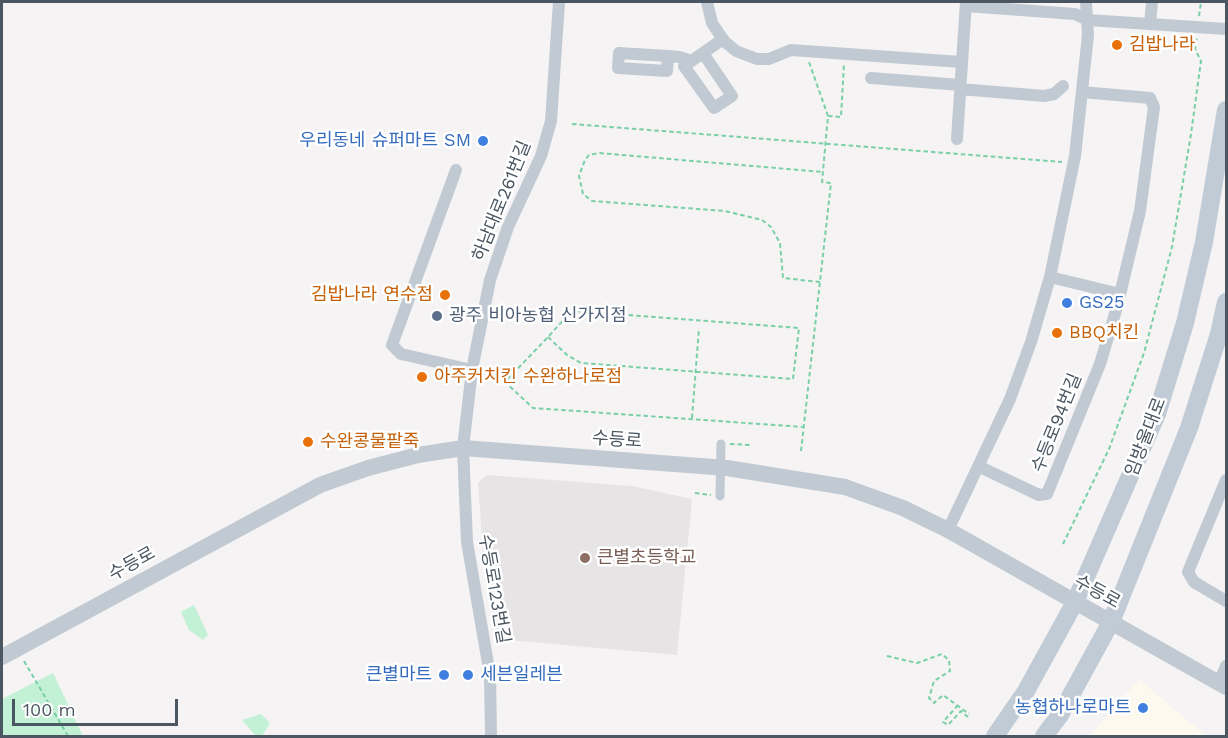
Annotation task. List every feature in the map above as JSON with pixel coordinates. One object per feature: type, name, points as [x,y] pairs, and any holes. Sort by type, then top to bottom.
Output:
[{"type":"main road","name":"임방울대로","points":[[994,736],[1026,692],[1075,602],[1157,414],[1185,323],[1204,242],[1227,110]]},
{"type":"main road","name":"임방울대로","points":[[1044,736],[1060,716],[1111,622],[1189,428],[1227,302]]},
{"type":"street","name":"하남대로261번길","points":[[463,448],[472,370],[495,262],[515,210],[541,156],[551,121],[559,2]]},
{"type":"street","points":[[707,2],[712,23],[723,39],[736,51],[758,59],[769,59],[791,50],[961,62]]},
{"type":"street","points":[[948,530],[980,467],[1031,342],[1050,277],[1073,164],[1088,20],[1086,2]]},
{"type":"street","points":[[1150,24],[1152,2]]},
{"type":"street","points":[[957,139],[966,4],[1075,14],[1088,20],[1227,29]]},
{"type":"street","points":[[668,56],[697,57],[723,39]]},
{"type":"street","points":[[871,78],[1044,96],[1054,94],[1063,86]]},
{"type":"street","name":"수등로94번길","points":[[980,467],[1039,495],[1047,494],[1100,364],[1120,294],[1140,211],[1154,107],[1150,98],[1082,92]]},
{"type":"street","points":[[456,170],[392,345],[401,354],[472,370]]},
{"type":"street","points":[[1050,277],[1120,294]]},
{"type":"street","points":[[720,496],[721,444]]},
{"type":"street","name":"수등로","points":[[2,657],[320,485],[378,465],[463,448],[727,468],[816,480],[867,494],[948,530],[1223,685]]},
{"type":"street","name":"수등로123번길","points":[[463,448],[467,542],[490,675],[491,736]]},
{"type":"street","points":[[1227,480],[1188,572],[1194,582],[1227,601]]},
{"type":"street","points":[[1223,685],[1227,666]]},
{"type":"path","points":[[1064,544],[1109,449],[1144,353],[1172,247],[1191,134],[1201,61],[1195,49]]},
{"type":"path","points":[[801,452],[831,183],[822,182],[828,116],[806,51]]},
{"type":"path","points":[[828,116],[841,117],[845,54]]},
{"type":"path","points":[[572,124],[1073,164]]},
{"type":"path","points":[[820,282],[783,278],[780,243],[771,227],[762,220],[725,211],[592,201],[583,194],[579,176],[589,155],[599,153],[823,172]]},
{"type":"path","points":[[548,337],[575,362],[793,379],[799,328],[575,311],[548,337],[505,382],[533,408],[803,428]]},
{"type":"path","points":[[692,420],[699,328]]},
{"type":"path","points":[[721,444],[752,445]]},
{"type":"path","points":[[695,493],[720,496]]},
{"type":"path","points":[[887,656],[917,663],[942,654],[949,660],[950,672],[933,681],[929,698],[934,703],[943,695],[958,705],[969,715],[961,711],[948,725],[943,722],[958,705]]},
{"type":"path","points":[[23,660],[68,736]]},
{"type":"shaded area","name":"큰별초등학교","points":[[487,475],[632,486],[692,499],[677,655],[497,639],[483,550],[478,483]]},
{"type":"shaded area","name":"농협하나로마트","points":[[1139,679],[1206,736],[1090,736]]},
{"type":"green space","points":[[194,605],[208,635],[203,640],[189,630],[181,612]]},
{"type":"green space","points":[[53,673],[83,736],[2,736],[2,699]]},
{"type":"green space","points":[[261,714],[270,723],[262,736],[256,736],[242,720]]},
{"type":"place","name":"김밥나라","points":[[1117,45]]},
{"type":"place","name":"우리동네 슈퍼마트 SM","points":[[483,141]]},
{"type":"place","name":"김밥나라 연수점","points":[[445,295]]},
{"type":"place","name":"GS25","points":[[1067,303]]},
{"type":"place","name":"광주 비아농협 신가지점","points":[[437,316]]},
{"type":"place","name":"BBQ치킨","points":[[1057,333]]},
{"type":"place","name":"아주커치킨 수완하나로점","points":[[422,377]]},
{"type":"place","name":"수완콩물팥죽","points":[[308,442]]},
{"type":"place","name":"큰별초등학교","points":[[585,558]]},
{"type":"place","name":"큰별마트","points":[[444,675]]},
{"type":"place","name":"세븐일레븐","points":[[468,675]]},
{"type":"place","name":"농협하나로마트","points":[[1143,708]]}]
